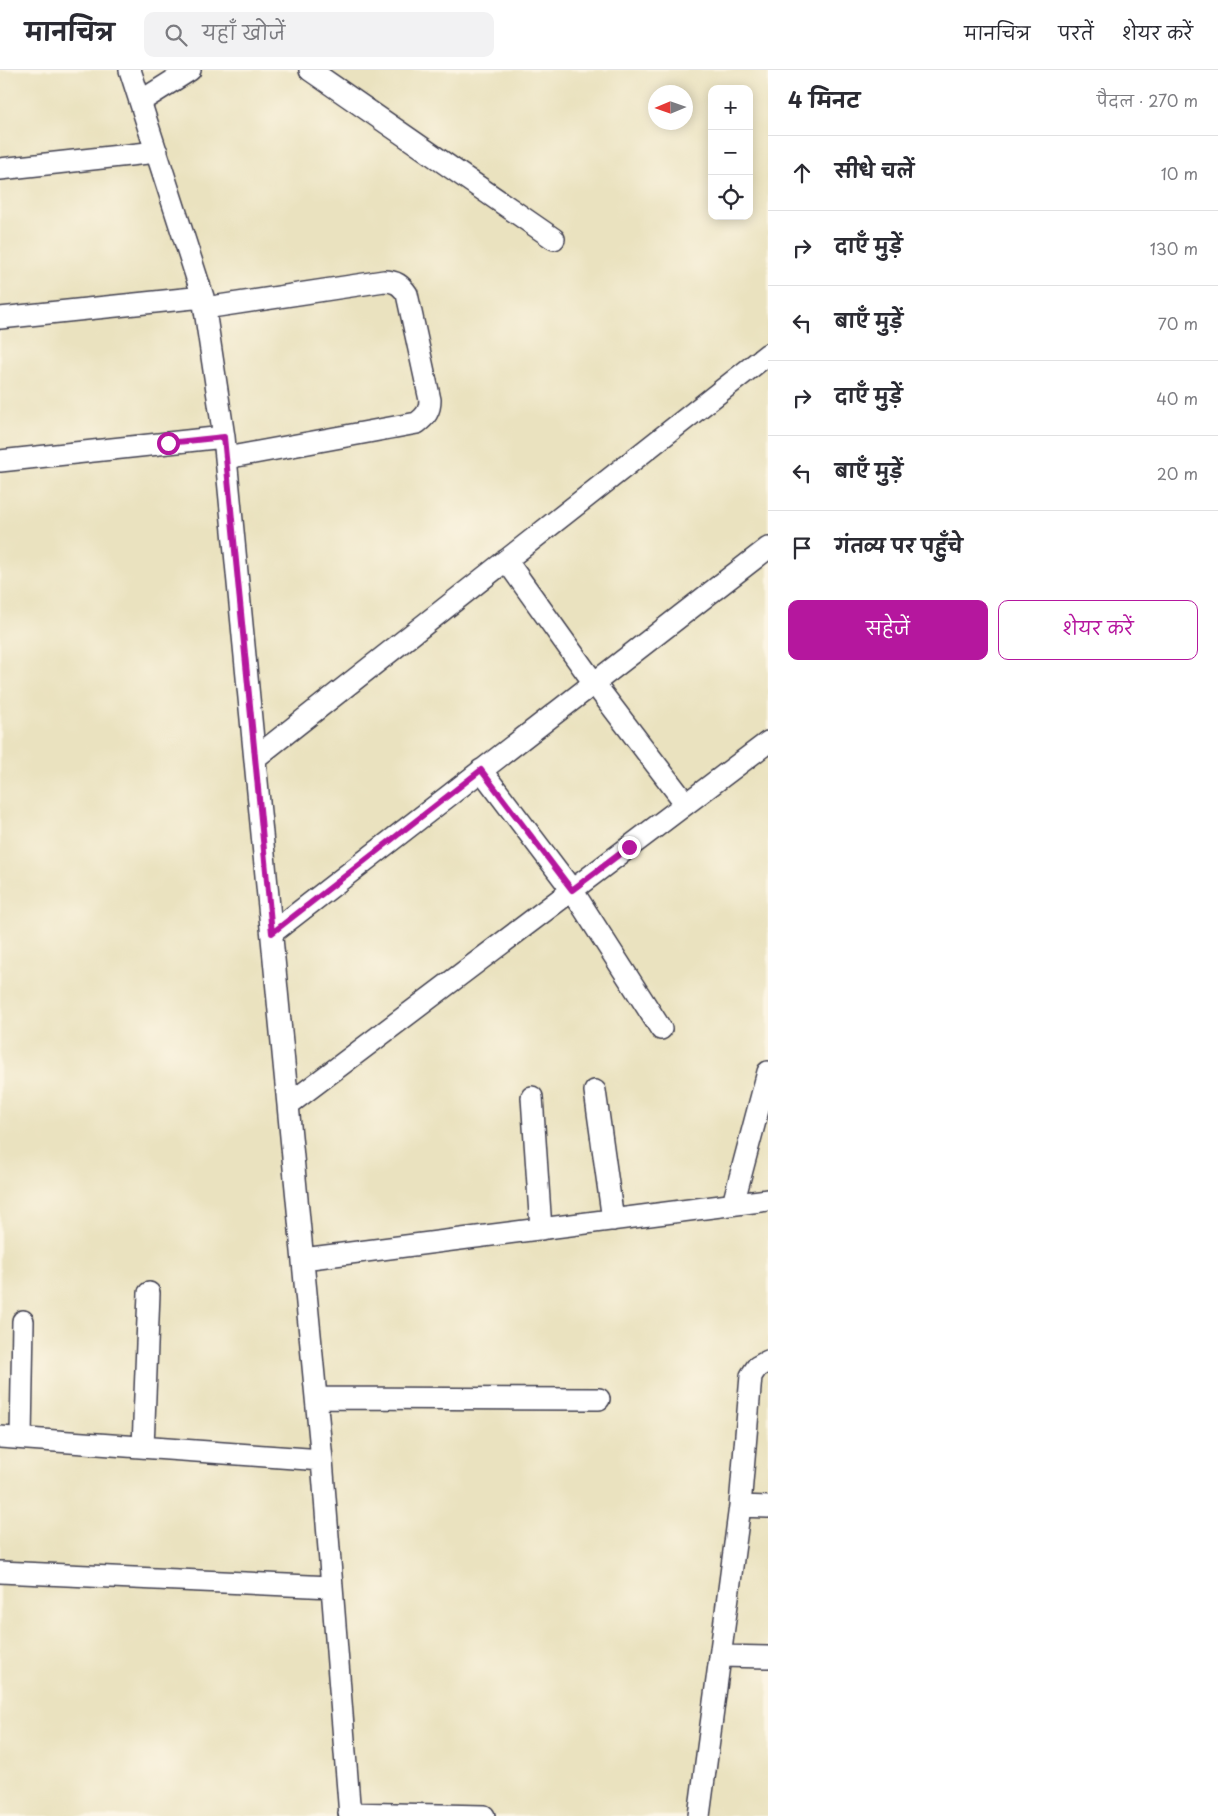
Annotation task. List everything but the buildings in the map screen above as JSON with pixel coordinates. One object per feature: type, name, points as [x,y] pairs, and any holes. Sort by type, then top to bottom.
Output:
[{"type":"street","points":[[130,70],[204,302],[225,447],[322,1460],[350,1814],[484,1816]]},
{"type":"street","points":[[141,101],[190,70]]},
{"type":"street","points":[[310,70],[554,239]]},
{"type":"street","points":[[0,169],[157,152]]},
{"type":"street","points":[[0,318],[204,302],[393,281],[402,286],[407,294],[430,400],[430,409],[425,417],[417,422],[225,447],[0,461]]},
{"type":"street","points":[[255,758],[768,354]]},
{"type":"street","points":[[272,933],[768,548]]},
{"type":"street","points":[[506,560],[594,683],[686,804]]},
{"type":"street","points":[[288,1105],[768,742]]},
{"type":"street","points":[[481,770],[572,890],[661,1029]]},
{"type":"street","points":[[733,1204],[768,1072]]},
{"type":"street","points":[[595,1091],[613,1220]]},
{"type":"street","points":[[532,1097],[541,1229]]},
{"type":"street","points":[[303,1259],[768,1200]]},
{"type":"street","points":[[143,1447],[149,1293]]},
{"type":"street","points":[[21,1438],[22,1321]]},
{"type":"street","points":[[698,1816],[740,1506],[751,1376],[757,1366],[768,1362]]},
{"type":"street","points":[[316,1398],[599,1399]]},
{"type":"street","points":[[0,1437],[322,1460]]},
{"type":"street","points":[[740,1506],[768,1507]]},
{"type":"street","points":[[0,1572],[332,1587]]},
{"type":"street","points":[[720,1656],[768,1657]]},
{"type":"route","points":[[168,443],[224,437],[272,933],[481,770],[572,890],[629,847]]}]
